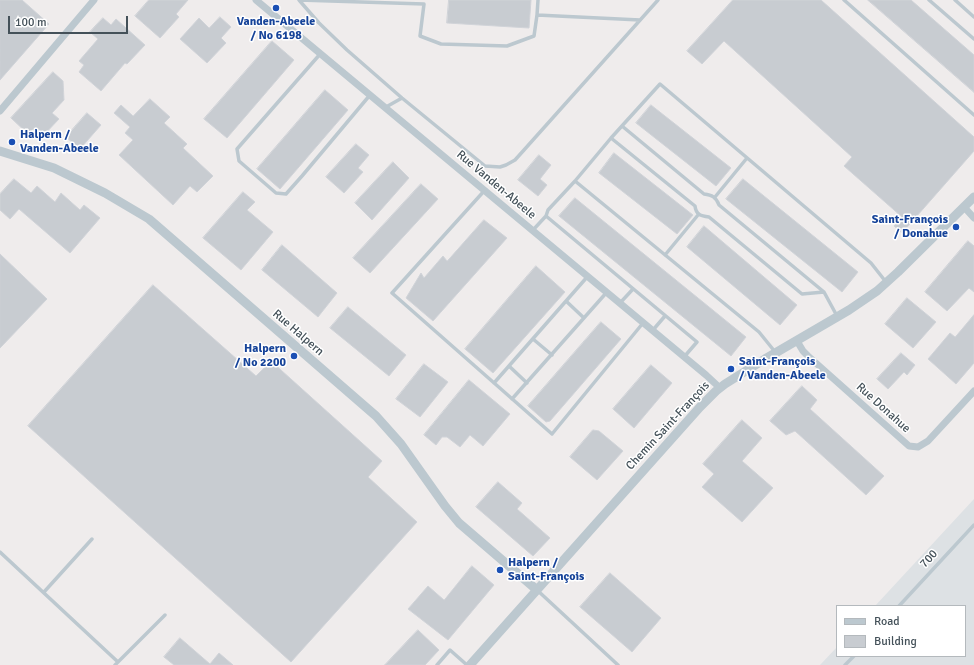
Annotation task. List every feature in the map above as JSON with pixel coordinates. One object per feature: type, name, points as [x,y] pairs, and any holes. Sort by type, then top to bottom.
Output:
[{"type":"street","points":[[0,111],[94,0]]},
{"type":"street","name":"Rue Vanden-Abeele","points":[[261,1],[720,388]]},
{"type":"street","name":"Rue Halpern","points":[[0,151],[54,168],[105,193],[149,219],[376,416],[401,444],[445,506],[459,523],[537,590]]},
{"type":"street","name":"Chemin Saint-François","points":[[469,665],[700,407],[720,388],[858,304],[887,282],[974,197]]},
{"type":"street","points":[[964,207],[974,218]]},
{"type":"street","name":"Rue Donahue","points":[[797,341],[808,356],[909,446],[918,447],[928,441],[974,391]]},
{"type":"lane","points":[[299,0],[405,2],[424,4],[420,36],[441,44],[507,46],[534,36],[538,0]]},
{"type":"lane","points":[[299,0],[319,23],[347,50],[402,98],[485,166],[500,167],[514,160],[519,155],[658,0]]},
{"type":"lane","points":[[844,0],[974,115]]},
{"type":"lane","points":[[929,0],[974,39]]},
{"type":"lane","points":[[954,0],[974,17]]},
{"type":"lane","points":[[537,15],[640,20]]},
{"type":"lane","points":[[321,53],[237,149],[239,161],[276,193],[286,194],[371,95]]},
{"type":"lane","points":[[533,230],[546,216],[548,210],[660,84],[871,263],[887,282]]},
{"type":"lane","points":[[386,107],[402,98]]},
{"type":"lane","points":[[622,126],[704,194],[715,197],[719,205],[824,292],[838,317]]},
{"type":"lane","points":[[611,138],[695,206],[695,211],[698,215],[709,217],[802,294],[824,292]]},
{"type":"lane","points":[[715,197],[747,158]]},
{"type":"lane","points":[[575,181],[759,332],[776,353]]},
{"type":"lane","points":[[485,190],[392,294],[552,434],[643,322]]},
{"type":"lane","points":[[665,255],[698,215]]},
{"type":"lane","points":[[546,216],[697,342],[684,357]]},
{"type":"lane","points":[[494,383],[588,276]]},
{"type":"lane","points":[[620,303],[633,289]]},
{"type":"lane","points":[[512,399],[607,292]]},
{"type":"lane","points":[[566,301],[584,318]]},
{"type":"lane","points":[[653,330],[665,316]]},
{"type":"lane","points":[[533,339],[552,355]]},
{"type":"lane","points":[[509,366],[527,383]]},
{"type":"lane","name":"700","points":[[900,605],[974,525]]},
{"type":"lane","points":[[44,592],[92,539]]},
{"type":"lane","points":[[0,552],[118,662]]},
{"type":"lane","points":[[537,590],[618,665]]},
{"type":"lane","points":[[115,665],[165,615]]},
{"type":"lane","points":[[437,665],[450,650],[469,665]]},
{"type":"lane","points":[[845,665],[853,657]]},
{"type":"shaded area","points":[[974,499],[974,665],[820,665],[836,648],[836,657],[966,657],[966,605],[876,605]]},
{"type":"building","points":[[0,0],[22,0],[49,24],[0,80]]},
{"type":"building","points":[[149,0],[188,0],[176,14],[179,17],[160,38],[135,16]]},
{"type":"building","points":[[449,0],[531,0],[529,28],[447,23]]},
{"type":"building","points":[[733,0],[821,0],[974,137],[974,151],[902,233],[894,226],[902,217],[844,166],[852,157],[724,41],[702,64],[687,51]]},
{"type":"building","points":[[868,0],[911,0],[974,55],[974,92]]},
{"type":"building","points":[[220,17],[231,27],[221,38],[226,43],[207,63],[180,39],[199,18],[209,28]]},
{"type":"building","points":[[103,18],[111,25],[116,19],[145,45],[127,64],[125,63],[101,91],[79,72],[84,65],[79,61],[98,39],[90,32]]},
{"type":"building","points":[[272,41],[294,60],[227,138],[204,119]]},
{"type":"building","points":[[53,72],[63,81],[64,100],[52,113],[59,119],[42,137],[33,129],[28,134],[11,118]]},
{"type":"building","points":[[325,90],[348,110],[280,189],[257,169]]},
{"type":"building","points":[[150,99],[170,117],[164,123],[187,144],[183,148],[213,176],[197,192],[190,186],[173,205],[119,155],[133,140],[125,133],[130,127],[114,113],[121,105],[133,116]]},
{"type":"building","points":[[651,105],[731,168],[716,186],[636,123]]},
{"type":"building","points":[[87,113],[101,125],[80,149],[66,137]]},
{"type":"building","points":[[356,144],[369,155],[358,168],[363,172],[344,193],[326,177]]},
{"type":"building","points":[[614,153],[693,215],[677,234],[599,173]]},
{"type":"building","points":[[539,155],[551,165],[540,179],[547,185],[538,196],[518,180]]},
{"type":"building","points":[[393,162],[409,178],[372,220],[355,203]]},
{"type":"building","points":[[14,179],[31,193],[37,186],[55,202],[61,193],[80,210],[84,205],[100,218],[70,253],[19,209],[10,219],[0,210],[0,194]]},
{"type":"building","points":[[743,179],[858,272],[842,292],[726,199]]},
{"type":"building","points":[[421,184],[438,199],[370,273],[353,258]]},
{"type":"building","points":[[243,192],[255,202],[247,210],[273,232],[241,270],[203,238]]},
{"type":"building","points":[[575,198],[746,337],[731,356],[559,216]]},
{"type":"building","points":[[484,220],[507,238],[433,321],[406,298],[421,273],[424,278],[443,256],[447,261]]},
{"type":"building","points":[[704,226],[797,305],[780,325],[687,247]]},
{"type":"building","points":[[968,241],[974,246],[974,292],[969,288],[947,311],[925,292]]},
{"type":"building","points":[[282,245],[337,293],[318,317],[262,270]]},
{"type":"building","points":[[0,254],[47,299],[0,348]]},
{"type":"building","points":[[536,266],[565,292],[493,373],[465,349]]},
{"type":"building","points":[[153,285],[256,376],[271,361],[382,461],[368,477],[417,522],[291,662],[28,426]]},
{"type":"building","points":[[907,298],[936,322],[913,348],[885,324]]},
{"type":"building","points":[[348,307],[406,355],[389,376],[330,328]]},
{"type":"building","points":[[974,315],[974,363],[956,384],[928,359],[950,333],[955,337]]},
{"type":"building","points":[[601,322],[621,339],[550,421],[546,422],[528,406]]},
{"type":"building","points":[[901,353],[915,365],[907,375],[904,372],[888,389],[877,379]]},
{"type":"building","points":[[424,364],[448,382],[420,417],[396,399]]},
{"type":"building","points":[[651,365],[672,383],[634,428],[613,409]]},
{"type":"building","points":[[469,380],[510,414],[483,446],[470,435],[460,447],[447,437],[442,437],[436,445],[424,435]]},
{"type":"building","points":[[802,386],[817,400],[810,409],[884,476],[866,495],[795,431],[786,435],[770,421]]},
{"type":"building","points":[[742,420],[762,438],[742,461],[773,488],[742,522],[702,487],[714,474],[703,464]]},
{"type":"building","points":[[593,430],[599,431],[623,451],[597,480],[570,457]]},
{"type":"building","points":[[498,482],[522,503],[517,509],[550,538],[533,556],[476,507]]},
{"type":"building","points":[[472,566],[494,585],[448,640],[408,609],[428,586],[444,600]]},
{"type":"building","points":[[610,573],[661,618],[632,652],[580,607]]},
{"type":"building","points":[[418,630],[439,650],[425,665],[385,665]]},
{"type":"building","points":[[180,638],[210,664],[219,653],[233,665],[174,665],[164,657]]},
{"type":"place","name":"Vanden-Abeele / No 6198","points":[[276,8]]},
{"type":"place","name":"Halpern / Vanden-Abeele","points":[[12,142]]},
{"type":"place","name":"Saint-François / Donahue","points":[[956,227]]},
{"type":"place","name":"Halpern / No 2200","points":[[294,356]]},
{"type":"place","name":"Saint-François / Vanden-Abeele","points":[[731,369]]},
{"type":"place","name":"Halpern / Saint-François","points":[[500,570]]}]
